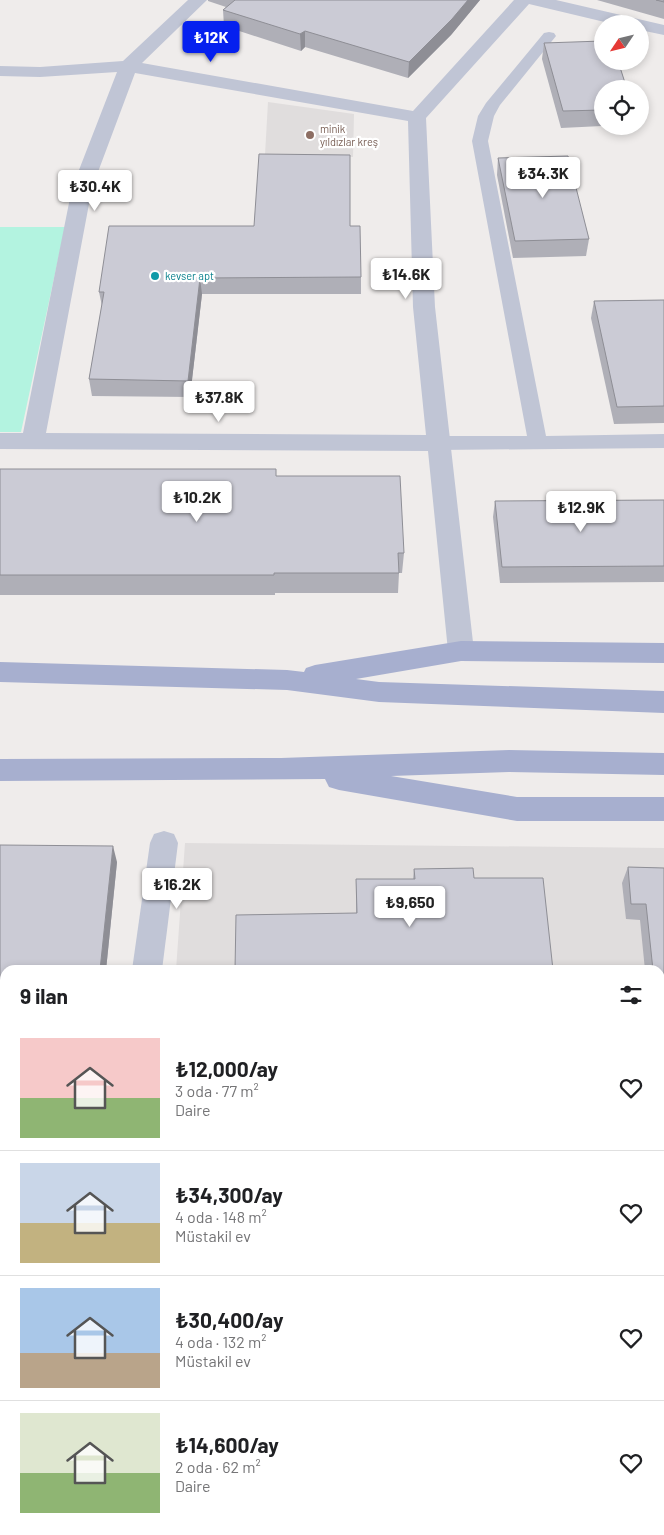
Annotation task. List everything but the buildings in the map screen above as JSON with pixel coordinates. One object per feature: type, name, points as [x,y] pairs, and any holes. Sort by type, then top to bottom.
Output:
[{"type":"main road","points":[[287,680],[461,651],[664,653]]},
{"type":"main road","points":[[0,672],[287,680],[379,692],[664,702]]},
{"type":"main road","points":[[0,770],[281,769],[509,761],[664,764]]},
{"type":"main road","points":[[281,769],[517,809],[664,809]]},
{"type":"street","points":[[33,442],[82,188],[128,66],[198,0]]},
{"type":"street","points":[[461,651],[424,307],[417,117],[523,0]]},
{"type":"street","points":[[534,0],[599,15]]},
{"type":"street","points":[[649,27],[664,30]]},
{"type":"street","points":[[0,71],[40,72],[128,66],[417,117]]},
{"type":"street","points":[[0,442],[438,443]]},
{"type":"street","points":[[148,965],[164,843]]},
{"type":"lane","points":[[538,442],[480,141],[486,116],[494,103],[549,36]]},
{"type":"lane","points":[[438,443],[664,441]]},
{"type":"shaded area","name":"minik yıldızlar kreş","points":[[268,102],[354,114],[353,157],[265,155]]},
{"type":"shaded area","points":[[185,843],[664,848],[664,965],[176,965]]},
{"type":"green space","points":[[0,227],[65,227],[21,432],[0,432]]},
{"type":"place","name":"minik yıldızlar kreş","points":[[310,135]]},
{"type":"place","name":"kevser apt","points":[[155,276]]}]
